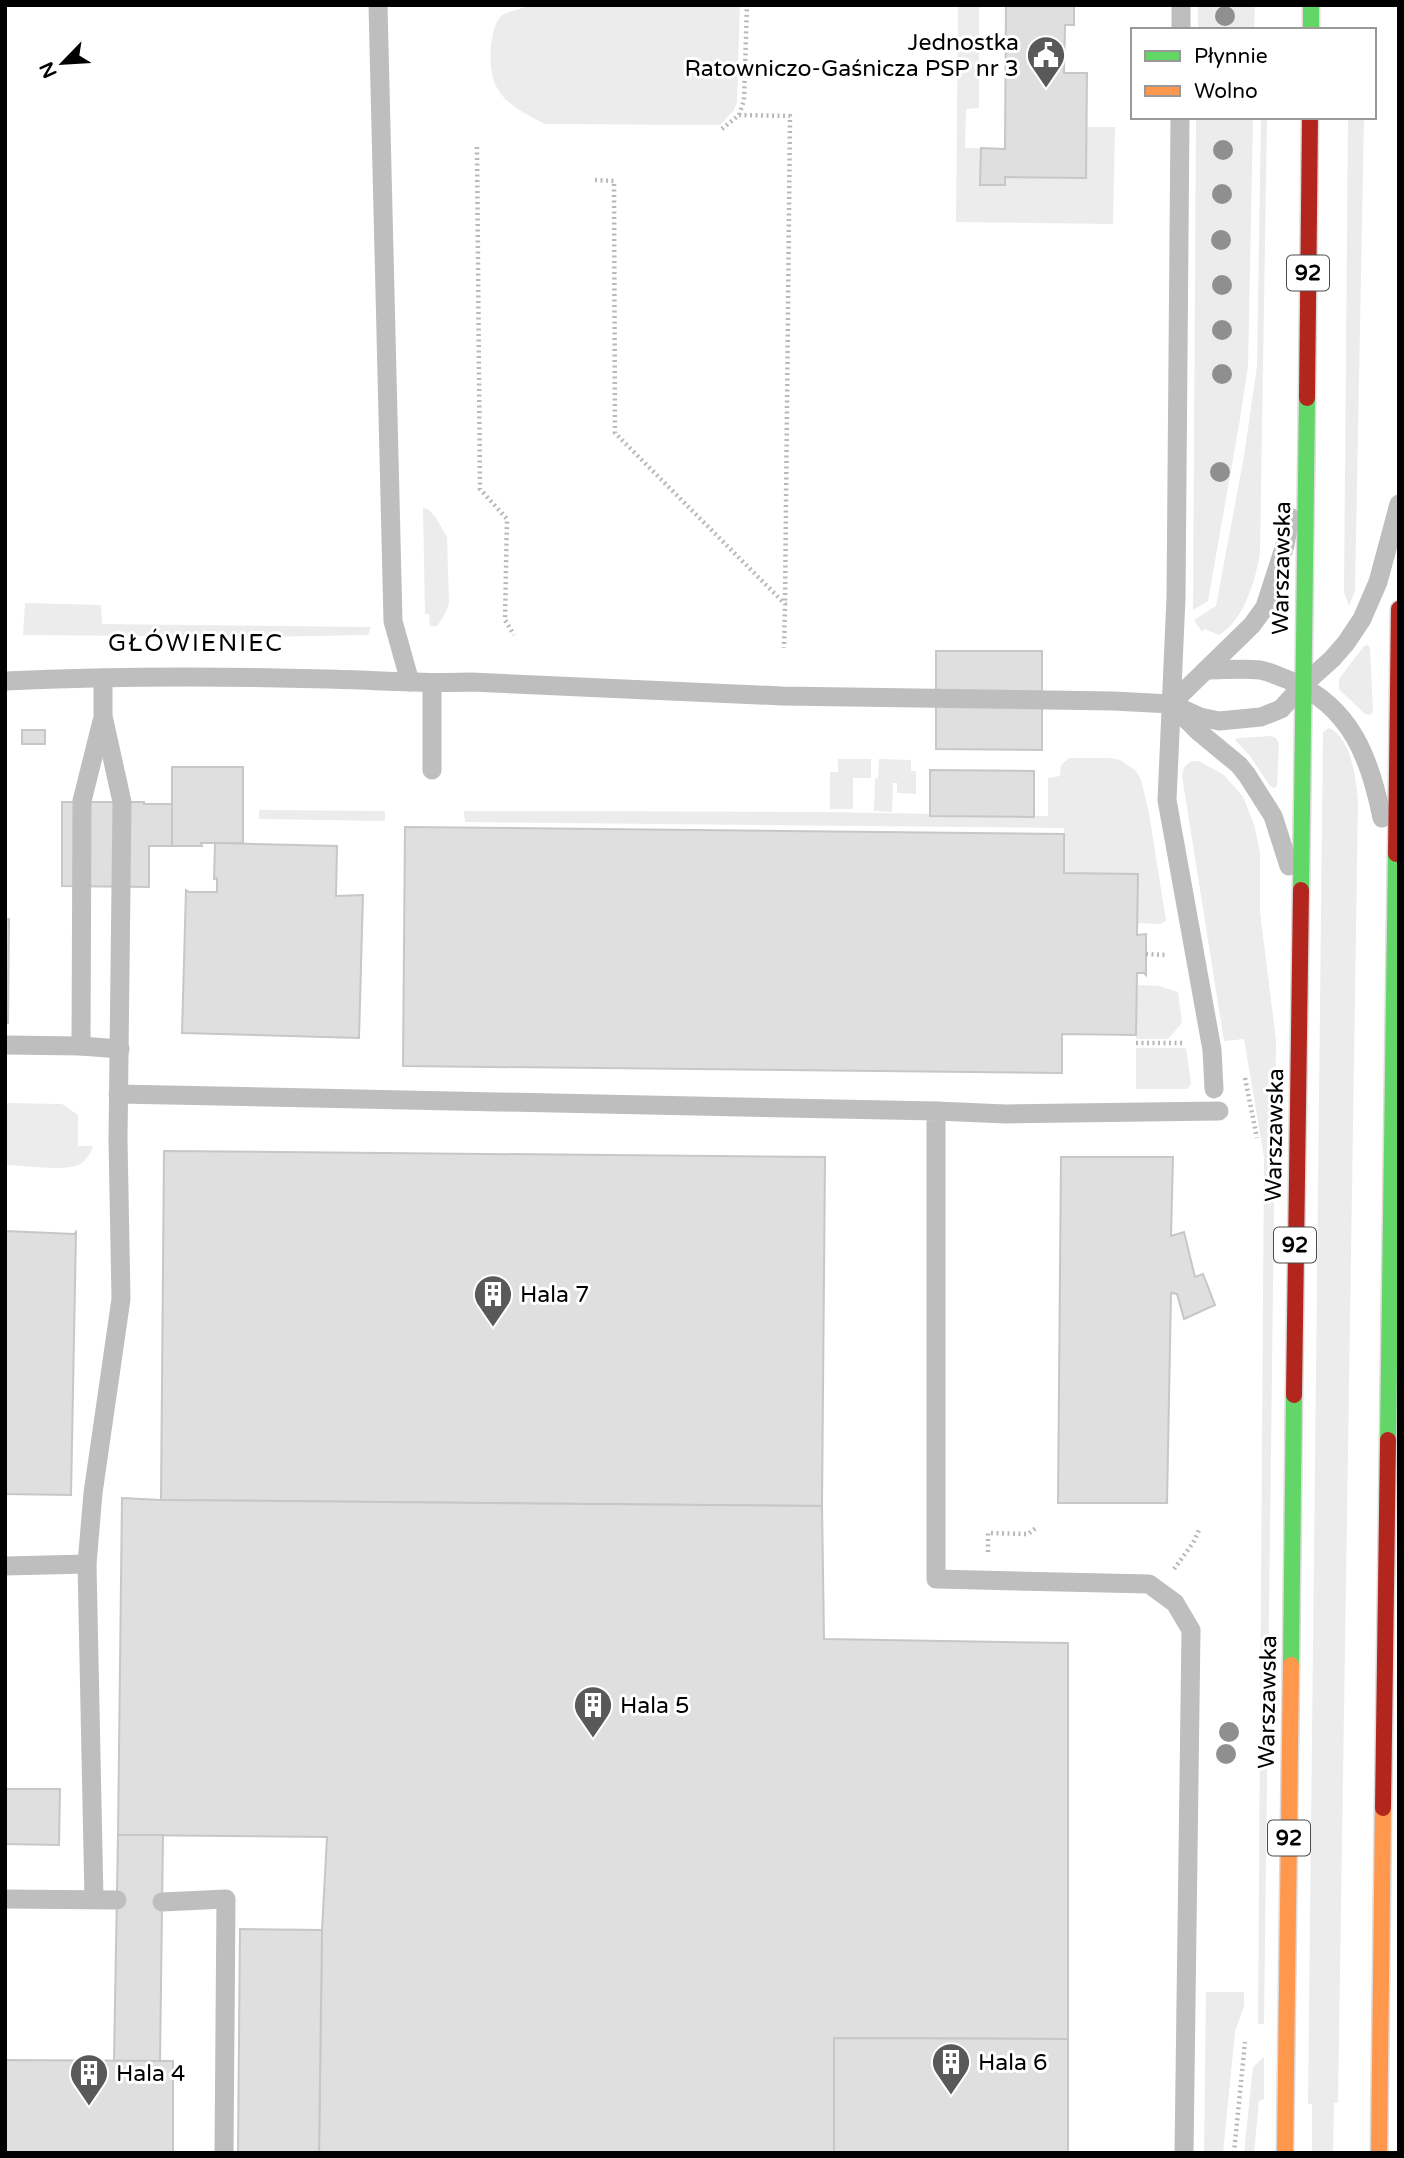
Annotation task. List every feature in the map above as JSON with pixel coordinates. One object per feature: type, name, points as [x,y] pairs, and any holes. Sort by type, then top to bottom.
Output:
[{"type":"main road","points":[[1311,5],[1311,28]]},
{"type":"main road","name":"Warszawska","points":[[1285,2153],[1310,119]]},
{"type":"main road","points":[[1379,2144],[1399,609]]},
{"type":"lane","points":[[378,5],[393,621],[411,682]]},
{"type":"lane","points":[[1181,5],[1181,28]]},
{"type":"lane","points":[[1180,119],[1176,598],[1167,800],[1212,1049],[1214,1089]]},
{"type":"lane","points":[[1171,704],[1252,625],[1265,607],[1285,545],[1306,430]]},
{"type":"lane","points":[[5,681],[103,678],[471,682],[782,696],[1171,704],[1200,717],[1219,721],[1261,718],[1281,709],[1332,659],[1362,620],[1378,582],[1399,504]]},
{"type":"lane","points":[[1206,670],[1262,670],[1302,686],[1334,708],[1361,748],[1376,786],[1394,874]]},
{"type":"lane","points":[[94,1899],[87,1564],[93,1493],[121,1299],[118,1094],[122,802],[103,716],[103,678]]},
{"type":"lane","points":[[432,683],[432,770]]},
{"type":"lane","points":[[1171,704],[1199,732],[1239,765],[1265,802],[1273,816],[1286,854],[1299,919]]},
{"type":"lane","points":[[81,1046],[82,802],[103,716]]},
{"type":"lane","points":[[5,1045],[120,1049]]},
{"type":"lane","points":[[118,1094],[1006,1114],[1219,1111]]},
{"type":"lane","points":[[936,1111],[936,1579],[1149,1584],[1175,1603],[1191,1630],[1184,2153]]},
{"type":"lane","points":[[5,1566],[87,1564]]},
{"type":"lane","points":[[5,1899],[117,1900]]},
{"type":"lane","points":[[162,1902],[226,1899],[224,2153]]},
{"type":"lane","points":[[1286,2106],[1303,2153]]},
{"type":"lane","points":[[1367,2153],[1379,2144]]},
{"type":"path","points":[[722,129],[739,115],[744,100],[747,5]]},
{"type":"path","points":[[739,115],[790,116],[784,648]]},
{"type":"path","points":[[477,147],[480,489],[507,519],[505,620],[514,635]]},
{"type":"path","points":[[595,180],[614,181],[615,433],[785,604]]},
{"type":"path","points":[[1146,954],[1177,956]]},
{"type":"path","points":[[1136,1043],[1190,1043]]},
{"type":"path","points":[[957,1579],[988,1555],[988,1533],[1028,1534],[1037,1527]]},
{"type":"path","points":[[1180,1562],[1194,1543],[1200,1528]]},
{"type":"path","points":[[1234,2153],[1246,2035]]},
{"type":"shaded area","points":[[532,5],[740,5],[737,102],[734,110],[720,125],[545,124],[520,111],[503,96],[493,76],[491,63],[493,35],[501,16]]},
{"type":"shaded area","points":[[952,5],[979,7],[979,108],[966,109],[965,148],[981,148],[980,184],[1004,185],[1005,177],[1085,178],[1087,127],[1115,127],[1113,224],[956,222],[958,7]]},
{"type":"shaded area","points":[[1198,5],[1255,5],[1254,28],[1198,28]]},
{"type":"shaded area","points":[[1196,119],[1253,119],[1248,366],[1208,601],[1193,610]]},
{"type":"shaded area","points":[[1261,119],[1267,119],[1260,553],[1247,599],[1235,620],[1219,635],[1204,629],[1202,632],[1194,620],[1216,606],[1244,456],[1257,366]]},
{"type":"shaded area","points":[[1348,119],[1364,119],[1355,591],[1349,606],[1344,592]]},
{"type":"shaded area","points":[[423,508],[428,509],[436,518],[447,537],[449,603],[437,626],[430,626],[429,614],[425,614]]},
{"type":"shaded area","points":[[25,603],[101,605],[102,624],[371,627],[368,635],[23,635]]},
{"type":"shaded area","points":[[1368,645],[1373,712],[1370,715],[1365,714],[1339,689],[1339,679],[1364,646]]},
{"type":"shaded area","points":[[1329,728],[1343,740],[1347,749],[1354,770],[1358,800],[1338,2103],[1334,2103],[1333,2153],[1312,2153],[1312,2104],[1308,2104],[1323,732]]},
{"type":"shaded area","points":[[1271,736],[1276,738],[1279,744],[1277,786],[1274,788],[1235,740]]},
{"type":"shaded area","points":[[1069,758],[1110,758],[1120,760],[1136,771],[1141,780],[1149,813],[1166,921],[1160,924],[1137,923],[1137,874],[1064,873],[1064,828],[465,822],[464,811],[1048,816],[1048,778],[1060,776],[1061,765]]},
{"type":"shaded area","points":[[838,759],[871,759],[871,778],[853,778],[853,809],[830,809],[830,772],[838,772]]},
{"type":"shaded area","points":[[879,759],[911,760],[911,771],[916,771],[916,794],[897,793],[897,783],[893,783],[892,812],[874,811]]},
{"type":"shaded area","points":[[1192,761],[1199,761],[1224,775],[1243,797],[1254,824],[1260,852],[1260,912],[1276,1040],[1264,2024],[1258,2024],[1264,1157],[1244,1039],[1224,1041],[1182,776],[1185,767]]},
{"type":"shaded area","points":[[259,810],[385,811],[385,821],[259,819]]},
{"type":"shaded area","points":[[1136,985],[1159,986],[1178,992],[1182,1023],[1168,1039],[1136,1039]]},
{"type":"shaded area","points":[[1136,1048],[1186,1048],[1191,1084],[1187,1089],[1136,1089]]},
{"type":"shaded area","points":[[5,1103],[62,1104],[78,1115],[78,1146],[93,1146],[88,1156],[81,1163],[68,1167],[5,1165]]},
{"type":"shaded area","points":[[1206,1992],[1244,1992],[1244,2006],[1235,2032],[1223,2153],[1204,2153]]},
{"type":"shaded area","points":[[1264,2057],[1264,2099],[1259,2101],[1254,2153],[1244,2153],[1253,2067]]},
{"type":"building","name":"Jednostka Ratowniczo-Gaśnicza PSP nr 3","points":[[1006,5],[1074,5],[1074,25],[1065,25],[1064,73],[1087,73],[1086,178],[1005,177],[1005,185],[980,185],[981,148],[1005,149]]},
{"type":"building","points":[[936,651],[1042,651],[1042,750],[936,749]]},
{"type":"building","points":[[22,730],[45,730],[45,744],[22,744]]},
{"type":"building","points":[[172,767],[243,767],[243,843],[172,846]]},
{"type":"building","points":[[930,770],[1034,771],[1034,817],[930,816]]},
{"type":"building","points":[[62,802],[172,804],[172,846],[149,846],[149,887],[62,886]]},
{"type":"building","points":[[405,827],[1064,834],[1064,873],[1138,874],[1137,935],[1146,934],[1146,975],[1137,973],[1136,1035],[1062,1034],[1062,1073],[403,1066]]},
{"type":"building","points":[[215,843],[337,846],[336,896],[363,895],[359,1038],[182,1033],[186,890],[217,892],[217,878],[214,879]]},
{"type":"building","points":[[5,919],[9,919],[8,1023],[5,1023]]},
{"type":"building","name":"Hala 7","points":[[164,1151],[825,1157],[822,1506],[161,1500]]},
{"type":"building","points":[[1061,1157],[1173,1157],[1171,1236],[1184,1232],[1195,1277],[1203,1274],[1215,1305],[1184,1319],[1177,1294],[1171,1293],[1167,1503],[1058,1503]]},
{"type":"building","points":[[5,1231],[76,1232],[71,1495],[5,1494]]},
{"type":"building","name":"Hala 5","points":[[122,1498],[822,1506],[824,1639],[1068,1643],[1068,2039],[834,2038],[834,2153],[319,2153],[322,1930],[327,1837],[118,1835]]},
{"type":"building","points":[[5,1789],[60,1789],[59,1845],[5,1844]]},
{"type":"building","points":[[118,1835],[163,1835],[160,2062],[114,2061]]},
{"type":"building","points":[[240,1929],[322,1930],[319,2153],[238,2153]]},
{"type":"building","name":"Hala 6","points":[[834,2038],[1068,2039],[1068,2153],[834,2153]]},
{"type":"building","name":"Hala 4","points":[[5,2060],[173,2061],[173,2153],[5,2153]]},
{"type":"traffic: fast","points":[[1311,5],[1311,28]]},
{"type":"traffic: fast","points":[[1301,890],[1307,398]]},
{"type":"traffic: fast","points":[[1388,1440],[1396,854]]},
{"type":"traffic: fast","points":[[1291,1665],[1294,1395]]},
{"type":"traffic: slow","points":[[1285,2153],[1291,1665]]},
{"type":"traffic: slow","points":[[1379,2153],[1383,1808]]},
{"type":"traffic: jam","points":[[1307,398],[1310,119]]},
{"type":"traffic: jam","points":[[1396,854],[1399,609]]},
{"type":"traffic: jam","points":[[1294,1395],[1301,890]]},
{"type":"traffic: jam","points":[[1383,1808],[1388,1440]]},
{"type":"place","name":"Jednostka Ratowniczo-Gaśnicza PSP nr 3","points":[[1046,89]]},
{"type":"place","name":"Hala 7","points":[[493,1328]]},
{"type":"place","name":"Hala 5","points":[[593,1739]]},
{"type":"place","name":"Hala 6","points":[[951,2096]]},
{"type":"place","name":"Hala 4","points":[[89,2107]]},
{"type":"district","name":"GŁÓWIENIEC","points":[[196,643]]}]
